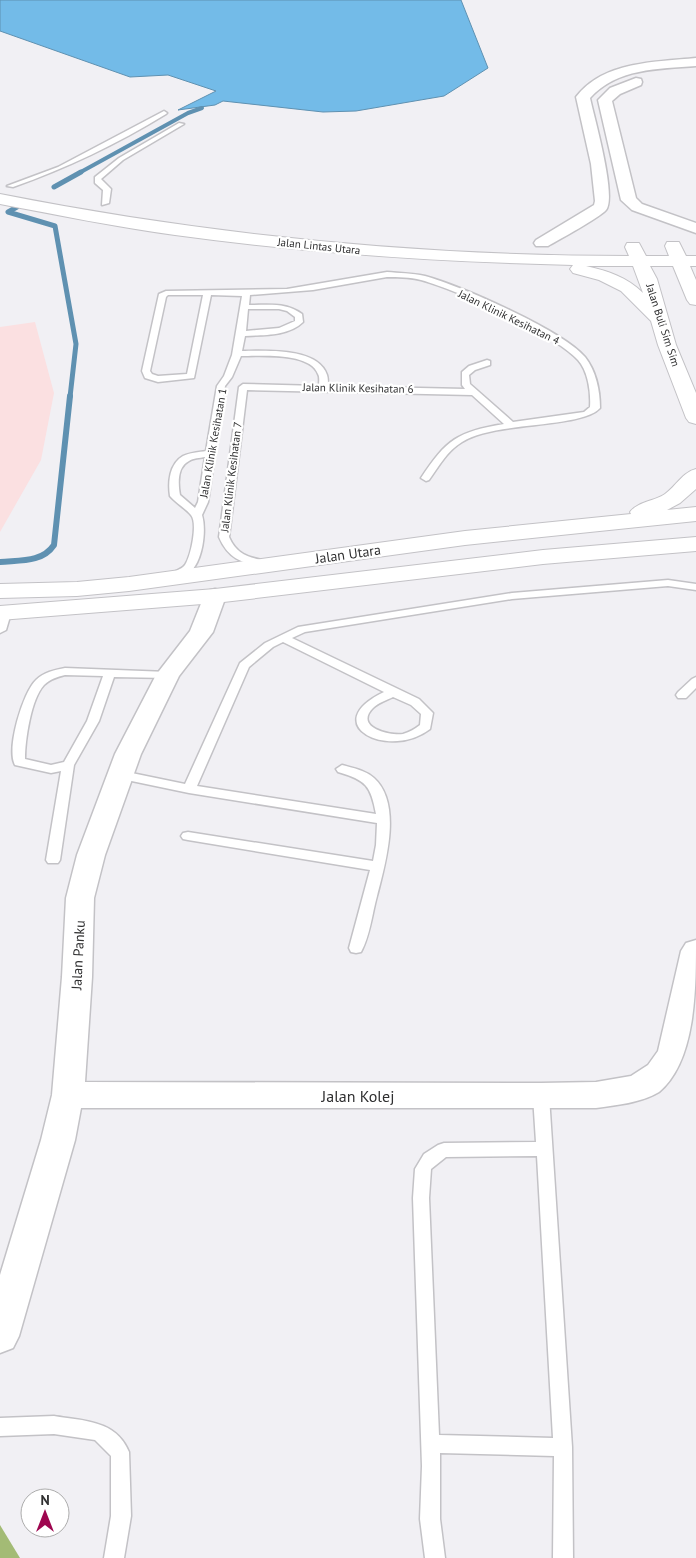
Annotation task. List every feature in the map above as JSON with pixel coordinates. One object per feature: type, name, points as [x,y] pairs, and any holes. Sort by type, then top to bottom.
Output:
[{"type":"main road","name":"Jalan Lintas Utara","points":[[5,192],[28,189],[204,219],[301,229]]},
{"type":"main road","name":"Jalan Lintas Utara","points":[[5,192],[43,207],[124,221],[345,250],[503,259],[687,261]]},
{"type":"main road","points":[[405,237],[454,240]]},
{"type":"main road","points":[[523,242],[570,244]]},
{"type":"main road","points":[[614,244],[696,242]]},
{"type":"main road","points":[[652,243],[687,261],[696,300]]},
{"type":"main road","name":"Jalan Buli Sim Sim","points":[[652,243],[640,261],[648,279],[667,345],[696,418]]},
{"type":"main road","points":[[503,259],[565,266],[605,276],[627,287],[660,320]]},
{"type":"main road","points":[[586,525],[662,506],[674,499],[696,475]]},
{"type":"main road","name":"Jalan Utara","points":[[2,612],[77,589],[167,579],[490,535],[696,514]]},
{"type":"main road","points":[[490,535],[531,551],[532,558]]},
{"type":"main road","name":"Jalan Utara","points":[[2,612],[119,605],[215,596],[532,558],[696,544]]},
{"type":"street","points":[[542,243],[593,213],[600,208],[603,202],[598,164],[583,97],[596,84],[615,74],[641,68],[696,62]]},
{"type":"street","points":[[696,71],[660,74],[635,82],[615,91],[606,100],[629,200],[637,207],[696,228]]},
{"type":"street","name":"Jalan Panku","points":[[0,1336],[58,1140],[68,1095],[77,977],[80,898],[91,855],[122,775],[128,754],[168,675],[201,632],[215,596]]},
{"type":"street","name":"Jalan Kolej","points":[[68,1095],[540,1096],[596,1095],[631,1090],[646,1084],[659,1074],[673,1055],[696,951]]},
{"type":"lane","points":[[5,192],[60,168],[134,131],[164,113]]},
{"type":"lane","points":[[104,203],[107,189],[99,183],[97,178],[121,160],[181,124]]},
{"type":"lane","name":"Jalan Klinik Kesihatan 4","points":[[246,295],[312,288],[380,275],[406,276],[439,284],[501,312],[570,347],[582,359],[586,367],[592,382],[595,408],[587,414],[511,425]]},
{"type":"lane","points":[[208,293],[191,376],[163,379],[150,378],[146,371],[162,296],[174,293],[208,293],[246,295]]},
{"type":"lane","name":"Jalan Klinik Kesihatan 1","points":[[167,579],[188,569],[194,561],[198,546],[199,522],[197,516],[203,502],[221,386],[234,367],[246,295]]},
{"type":"lane","points":[[240,334],[280,329],[294,326],[299,322],[299,316],[290,309],[244,307]]},
{"type":"lane","points":[[236,354],[290,354],[301,356],[318,368],[325,380],[324,388]]},
{"type":"lane","points":[[487,363],[472,368],[465,374],[466,385],[511,425]]},
{"type":"lane","name":"Jalan Klinik Kesihatan 6","points":[[242,387],[473,392]]},
{"type":"lane","name":"Jalan Klinik Kesihatan 7","points":[[242,387],[224,538],[232,553],[246,561],[271,565]]},
{"type":"lane","points":[[426,478],[441,454],[454,442],[475,432],[511,425]]},
{"type":"lane","points":[[197,516],[175,496],[173,481],[179,465],[186,458],[210,452]]},
{"type":"lane","points":[[189,789],[244,665],[269,645],[302,629],[512,596],[668,583],[696,587]]},
{"type":"lane","points":[[283,638],[414,702],[427,713],[426,726],[421,732],[402,739],[391,740],[371,733],[364,727],[363,713],[367,707],[393,692]]},
{"type":"lane","points":[[68,765],[51,769],[20,762],[18,747],[21,728],[32,693],[38,684],[50,675],[82,671],[109,674],[168,675]]},
{"type":"lane","points":[[53,860],[68,765],[77,752],[102,702],[109,674]]},
{"type":"lane","points":[[682,695],[696,681]]},
{"type":"lane","points":[[342,769],[356,772],[369,780],[377,788],[384,820],[383,845],[356,948]]},
{"type":"lane","points":[[122,775],[189,789],[384,820]]},
{"type":"lane","points":[[188,836],[378,867]]},
{"type":"lane","points":[[540,1096],[563,1447],[564,1558]]},
{"type":"lane","points":[[435,1558],[430,1519],[422,1168],[430,1158],[444,1150],[544,1148]]},
{"type":"lane","points":[[0,1427],[54,1425],[100,1432],[120,1452],[121,1516],[114,1558]]},
{"type":"lane","points":[[429,1444],[563,1447]]},
{"type":"shaded area","points":[[35,322],[54,393],[41,460],[0,532],[0,327]]},
{"type":"green space","points":[[0,1525],[20,1558],[0,1558]]},
{"type":"water","points":[[0,0],[461,0],[488,68],[444,96],[356,111],[323,112],[223,101],[215,105],[178,110],[216,91],[168,75],[130,77],[0,31]]},
{"type":"waterway","points":[[79,173],[188,113],[202,108]]},
{"type":"waterway","points":[[54,187],[81,172]]},
{"type":"waterway","points":[[17,207],[8,212],[55,226],[76,344],[70,397]]},
{"type":"waterway","points":[[0,562],[37,558],[49,551],[54,545],[70,396]]}]
